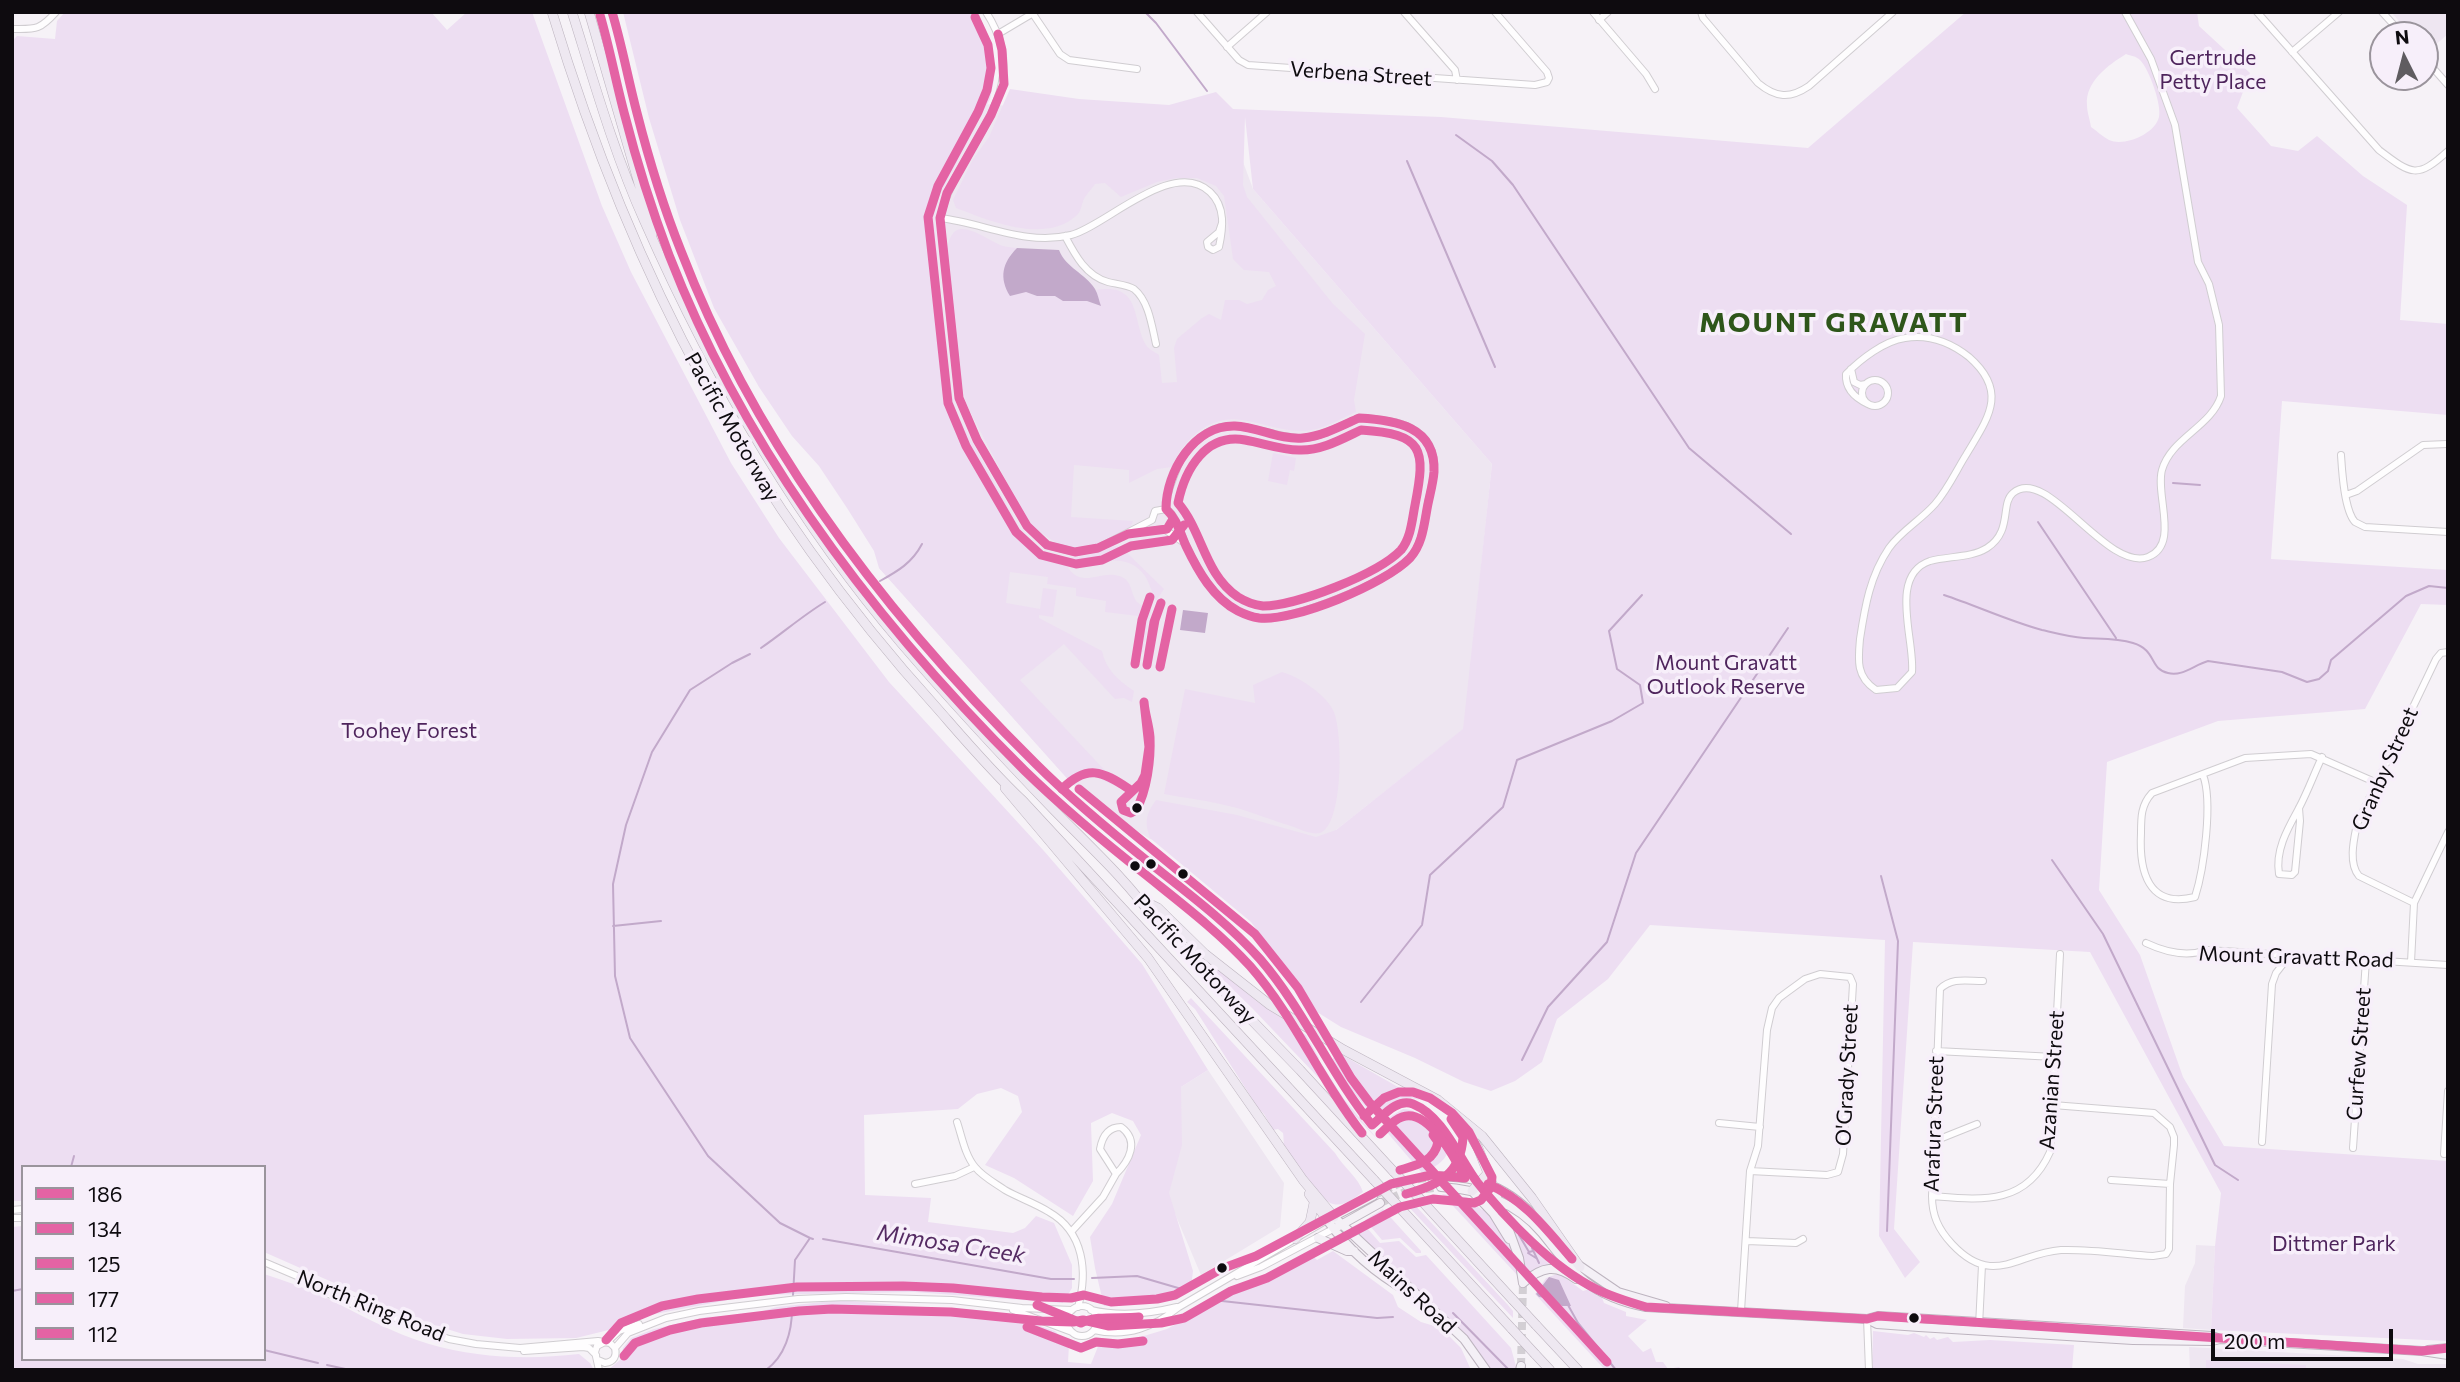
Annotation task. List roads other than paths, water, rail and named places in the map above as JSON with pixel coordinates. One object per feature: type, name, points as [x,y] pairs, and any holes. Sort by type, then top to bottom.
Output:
[{"type":"highway","name":"Pacific Motorway","points":[[552,12],[584,112],[627,225],[671,321],[736,439],[790,524],[857,615],[1001,780],[1550,1370]]},
{"type":"highway","name":"Pacific Motorway","points":[[572,12],[620,157],[694,329],[781,480],[841,567],[901,643],[963,712],[1141,899],[1154,919],[1300,1070],[1578,1370]]},
{"type":"highway","points":[[589,12],[635,173],[653,225],[653,239]]},
{"type":"highway","points":[[1001,780],[1007,792],[1155,967],[1330,1219]]},
{"type":"highway","points":[[1141,899],[1158,908],[1226,972],[1270,1005],[1344,1050],[1438,1100],[1482,1136],[1532,1198],[1580,1267]]},
{"type":"highway","points":[[1462,1122],[1478,1148],[1493,1186]]},
{"type":"highway","points":[[1472,1191],[1488,1173]]},
{"type":"highway","points":[[1303,1180],[1314,1203],[1330,1219]]},
{"type":"highway","points":[[1295,1239],[1310,1222],[1314,1203]]},
{"type":"main road","points":[[1432,1177],[1446,1176],[1480,1181],[1493,1186],[1526,1206],[1580,1267],[1618,1292],[1672,1307]]},
{"type":"main road","points":[[1446,1176],[1472,1191],[1493,1213],[1509,1240],[1516,1246]]},
{"type":"main road","points":[[1493,1186],[1516,1246],[1523,1283],[1535,1274],[1553,1268],[1562,1269],[1580,1282],[1587,1283]]},
{"type":"main road","points":[[1441,1187],[1472,1191],[1499,1200],[1533,1223],[1567,1264],[1587,1283],[1635,1305],[1657,1309],[1672,1307],[1867,1318],[1877,1324],[1978,1327],[2133,1340],[2221,1339],[2422,1351],[2448,1355]]},
{"type":"main road","points":[[1373,1196],[1330,1219],[1354,1251],[1391,1283],[1415,1296]]},
{"type":"main road","points":[[1337,1227],[1380,1203]]},
{"type":"main road","name":"Mains Road","points":[[1337,1227],[1464,1339],[1486,1370]]},
{"type":"main road","points":[[1318,1238],[1347,1251],[1354,1251]]},
{"type":"main road","points":[[2422,1351],[2448,1348]]},
{"type":"street","points":[[12,29],[33,30],[56,12]]},
{"type":"street","points":[[986,12],[998,34],[1002,50],[1003,84],[995,105],[952,182],[940,218],[959,398],[967,421],[1020,515],[1046,545],[1067,552],[1089,550],[1128,534],[1152,520],[1155,511],[1166,509]]},
{"type":"street","name":"Verbena Street","points":[[1197,12],[1240,61],[1248,65],[1535,85],[1547,82],[1547,72],[1495,12]]},
{"type":"street","points":[[1227,47],[1267,12]]},
{"type":"street","points":[[1404,12],[1455,70],[1457,80]]},
{"type":"street","points":[[1593,12],[1646,74],[1655,89]]},
{"type":"street","points":[[1599,20],[1608,12]]},
{"type":"street","points":[[1700,12],[1758,83],[1768,92],[1781,96],[1797,94],[1809,86],[1893,12]]},
{"type":"street","points":[[1851,369],[1852,379],[1857,384],[1879,381],[1886,386],[1888,394],[1882,405],[1874,406],[1856,397],[1848,386],[1846,376],[1851,369],[1896,340],[1917,337],[1934,339],[1947,342],[1977,365],[1987,378],[1992,391],[1992,404],[1983,427],[1945,489],[1933,506],[1896,539],[1874,574],[1864,612],[1858,659],[1860,673],[1866,684],[1875,690],[1897,688],[1912,672],[1911,645],[1905,613],[1909,582],[1915,572],[1924,564],[1972,554],[1986,548],[2003,531],[2008,499],[2013,493],[2024,488],[2036,490],[2064,508],[2108,546],[2128,557],[2145,558],[2158,550],[2165,533],[2160,492],[2162,469],[2178,446],[2218,406],[2221,396],[2219,325],[2209,284],[2198,262],[2175,125],[2151,59],[2125,12]]},
{"type":"street","points":[[2257,12],[2389,158],[2409,170],[2418,171],[2429,168],[2448,151]]},
{"type":"street","points":[[2292,52],[2339,12]]},
{"type":"street","points":[[998,34],[1034,13],[1065,59],[1137,69]]},
{"type":"street","points":[[940,218],[971,222],[1017,237],[1065,236],[1072,235],[1144,195],[1175,184],[1192,184],[1205,188],[1216,197],[1222,223]]},
{"type":"street","points":[[1065,236],[1090,273],[1101,280],[1133,288],[1145,302],[1156,344]]},
{"type":"street","points":[[1866,383],[1862,394],[1868,404]]},
{"type":"street","points":[[1152,520],[1161,529],[1180,539],[1219,597],[1238,611],[1260,619],[1289,615],[1322,605],[1386,578],[1410,559],[1420,544],[1434,472],[1433,457],[1422,434],[1413,428],[1371,419],[1359,418],[1313,436],[1298,438],[1248,427],[1219,427],[1206,432],[1182,454],[1166,500],[1166,509]]},
{"type":"street","points":[[2346,495],[2357,491],[2423,445],[2447,444]]},
{"type":"street","points":[[2341,455],[2346,495],[2356,523],[2365,527],[2448,532]]},
{"type":"street","points":[[1166,509],[1172,514],[1186,547]]},
{"type":"street","points":[[1128,534],[1170,527],[1173,519]]},
{"type":"street","name":"Granby Street","points":[[2414,903],[2359,876],[2354,868],[2354,837],[2357,824],[2436,659],[2441,653],[2448,652]]},
{"type":"street","points":[[2203,775],[2207,794],[2202,877],[2195,897],[2184,900],[2166,897],[2155,891],[2144,876],[2140,856],[2143,802],[2152,793],[2245,758],[2311,754],[2377,783]]},
{"type":"street","points":[[2299,808],[2295,872],[2292,875],[2279,874],[2277,861],[2289,823],[2299,808],[2322,757]]},
{"type":"street","points":[[2411,962],[2414,903],[2448,832]]},
{"type":"street","name":"Mount Gravatt Road","points":[[2146,943],[2175,953],[2198,953],[2207,950],[2448,965]]},
{"type":"street","name":"Azanian Street","points":[[1932,1196],[1982,1200],[1997,1198],[2028,1183],[2043,1167],[2050,1152],[2060,954]]},
{"type":"street","points":[[2262,1142],[2272,984],[2276,973],[2290,955]]},
{"type":"street","name":"Curfew Street","points":[[2353,1148],[2366,960]]},
{"type":"street","name":"O'Grady Street","points":[[1741,1311],[1750,1171],[1760,1127],[1767,1030],[1772,1008],[1779,998],[1805,979],[1820,974],[1850,977],[1853,984],[1844,1141],[1838,1172],[1826,1175],[1750,1171]]},
{"type":"street","name":"Arafura Street","points":[[1982,1265],[1962,1255],[1943,1235],[1932,1213],[1932,1142],[1940,989],[1954,980],[1983,981]]},
{"type":"street","points":[[1936,1051],[2055,1057]]},
{"type":"street","points":[[2444,1154],[2448,1091]]},
{"type":"street","points":[[1978,1327],[1982,1265],[2008,1265],[2058,1251],[2152,1256],[2166,1254],[2169,1249],[2174,1137],[2170,1128],[2154,1113],[2053,1105]]},
{"type":"street","points":[[957,1122],[965,1151],[974,1167],[994,1183],[1055,1215],[1071,1232],[1080,1249],[1089,1309],[1097,1322],[1094,1330]]},
{"type":"street","points":[[1719,1123],[1760,1127]]},
{"type":"street","points":[[1932,1142],[1977,1124]]},
{"type":"street","points":[[1071,1232],[1103,1197],[1132,1152],[1128,1135],[1121,1127],[1111,1129],[1107,1133],[1100,1149],[1116,1174]]},
{"type":"street","points":[[915,1184],[955,1176],[974,1167]]},
{"type":"street","points":[[2111,1180],[2170,1184]]},
{"type":"street","points":[[998,1306],[1082,1336],[1094,1330],[1118,1332],[1141,1329],[1160,1321],[1179,1307],[1330,1219]]},
{"type":"street","points":[[1226,1280],[1261,1267],[1337,1227]]},
{"type":"street","points":[[1747,1241],[1796,1243],[1803,1239]]},
{"type":"street","name":"North Ring Road","points":[[266,1265],[449,1339],[520,1348],[589,1340],[605,1343]]},
{"type":"street","name":"North Ring Road","points":[[266,1265],[412,1331],[447,1342],[509,1351],[583,1347],[597,1358]]},
{"type":"street","points":[[1072,1332],[1067,1319],[1075,1309],[1084,1287]]},
{"type":"street","points":[[599,1370],[597,1346],[619,1331],[649,1321],[699,1311],[832,1297],[952,1300],[998,1306],[1089,1309],[1110,1314],[1135,1314],[1179,1307]]},
{"type":"street","points":[[1867,1318],[1869,1370]]},
{"type":"street","points":[[604,1370],[614,1358],[615,1348],[628,1333],[664,1319]]},
{"type":"street","points":[[605,1343],[615,1348]]},
{"type":"street","points":[[597,1358],[609,1363]]},
{"type":"waterway","points":[[1145,12],[1207,91]]},
{"type":"waterway","points":[[1456,135],[1492,161],[1513,185],[1689,448],[1791,534]]},
{"type":"waterway","points":[[1407,161],[1495,367]]},
{"type":"waterway","points":[[2173,483],[2200,485]]},
{"type":"waterway","points":[[2038,522],[2116,638]]},
{"type":"waterway","points":[[880,581],[899,570],[922,544]]},
{"type":"waterway","points":[[1944,595],[2042,630],[2073,637],[2115,639],[2133,643],[2146,650],[2158,668],[2168,673],[2183,672],[2208,661],[2282,672],[2307,682],[2319,679],[2328,671],[2331,660],[2406,596],[2429,586],[2448,588]]},
{"type":"waterway","points":[[1361,1002],[1422,925],[1430,875],[1503,807],[1517,760],[1612,721],[1643,703],[1640,685],[1617,669],[1609,631],[1642,595]]},
{"type":"waterway","points":[[761,648],[825,602]]},
{"type":"waterway","points":[[1522,1060],[1548,1007],[1607,942],[1636,853],[1788,628]]},
{"type":"waterway","points":[[750,654],[690,690],[652,752],[626,825],[613,884],[615,976],[630,1038],[708,1156],[780,1223],[810,1238]]},
{"type":"waterway","points":[[2052,860],[2103,934],[2215,1165],[2238,1180]]},
{"type":"waterway","points":[[1881,876],[1898,941],[1887,1231]]},
{"type":"waterway","points":[[613,926],[661,921]]},
{"type":"waterway","name":"Mimosa Creek","points":[[72,1165],[74,1156]]},
{"type":"waterway","points":[[1519,1235],[1529,1252],[1533,1251]]},
{"type":"waterway","name":"Mimosa Creek","points":[[793,1295],[795,1260],[810,1238],[813,1239]]},
{"type":"waterway","name":"Mimosa Creek","points":[[823,1239],[1051,1279],[1074,1279]]},
{"type":"waterway","points":[[1532,1248],[1539,1263]]},
{"type":"waterway","points":[[1528,1253],[1536,1258]]},
{"type":"waterway","name":"Mimosa Creek","points":[[1092,1278],[1137,1276],[1185,1290]]},
{"type":"waterway","name":"Mimosa Creek","points":[[12,1291],[21,1289]]},
{"type":"waterway","name":"Mimosa Creek","points":[[1213,1300],[1377,1318],[1393,1317]]},
{"type":"waterway","name":"Mimosa Creek","points":[[1568,1305],[1578,1323],[1616,1370]]},
{"type":"waterway","name":"Mimosa Creek","points":[[766,1370],[783,1351],[791,1326],[792,1309]]},
{"type":"waterway","points":[[1453,1313],[1509,1370]]},
{"type":"waterway","name":"Mimosa Creek","points":[[266,1350],[318,1363]]},
{"type":"waterway","name":"Mimosa Creek","points":[[327,1365],[350,1370]]},
{"type":"tunnel","points":[[1373,1196],[1402,1182],[1431,1177]]},
{"type":"tunnel","points":[[1380,1203],[1405,1192],[1441,1187]]},
{"type":"tunnel","points":[[1521,1366],[1523,1283]]},
{"type":"district","name":"MOUNT GRAVATT","points":[[1834,323]]},
{"type":"park label","name":"Gertrude Petty Place","points":[[2213,70]]},
{"type":"park label","name":"Mount Gravatt Outlook Reserve","points":[[1726,675]]},
{"type":"park label","name":"Toohey Forest","points":[[409,731]]},
{"type":"park label","name":"Dittmer Park","points":[[2334,1244]]}]
